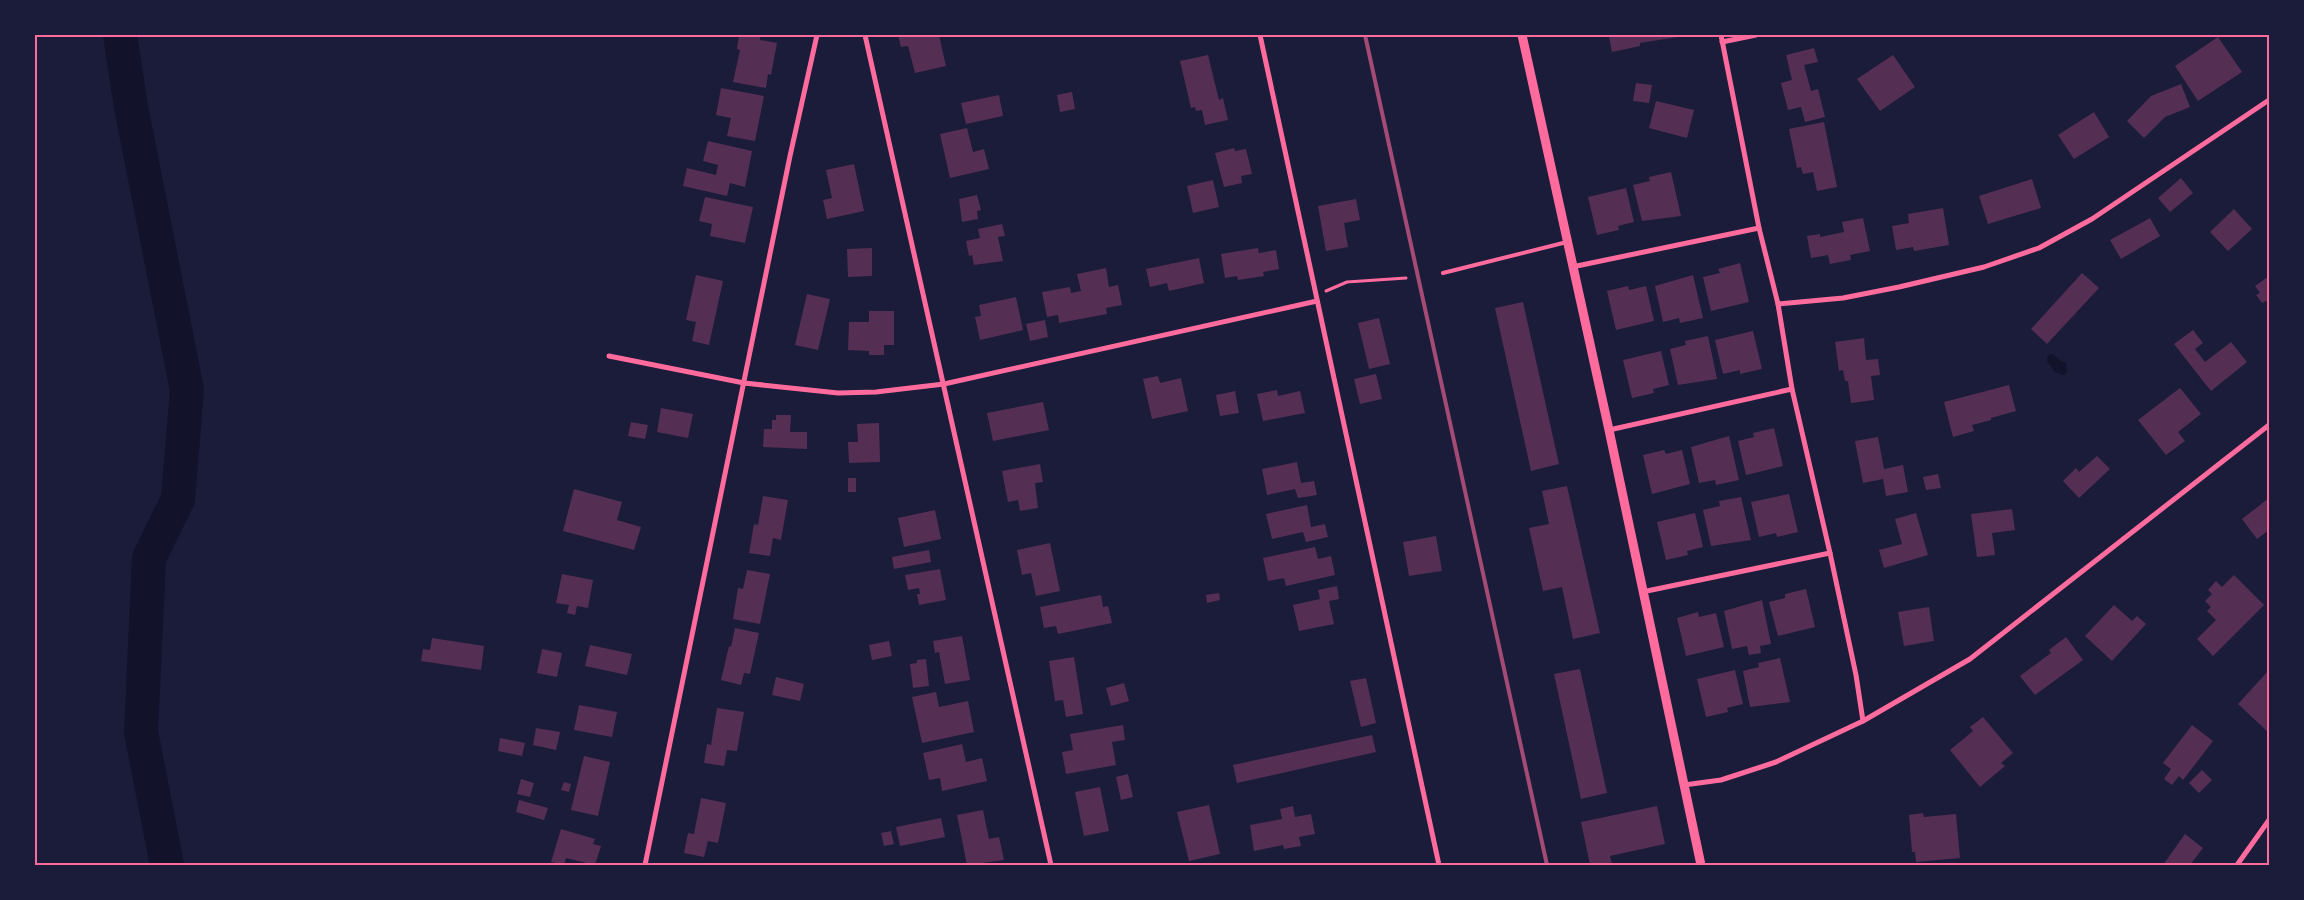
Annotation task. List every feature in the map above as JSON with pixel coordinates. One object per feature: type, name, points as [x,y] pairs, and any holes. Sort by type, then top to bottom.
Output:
[{"type":"street","points":[[645,865],[790,156],[818,35]]},
{"type":"street","points":[[865,35],[1051,865]]},
{"type":"street","points":[[1260,35],[1439,865]]},
{"type":"street","points":[[1522,35],[1609,430],[1701,865]]},
{"type":"street","points":[[1721,35],[1759,228],[1778,304],[1792,390],[1856,675],[1863,721]]},
{"type":"street","points":[[1722,42],[1756,35]]},
{"type":"street","points":[[1778,304],[1843,298],[1899,288],[1984,267],[2038,248],[2092,219],[2269,100]]},
{"type":"street","points":[[1572,267],[1759,228]]},
{"type":"street","points":[[609,356],[744,383],[838,393],[876,392],[944,384],[1317,301]]},
{"type":"street","points":[[1609,430],[1792,390]]},
{"type":"street","points":[[1684,785],[1721,780],[1776,762],[1863,721],[1970,659],[2269,426]]},
{"type":"street","points":[[1642,592],[1830,553]]},
{"type":"street","points":[[2237,865],[2269,820]]},
{"type":"lane","points":[[1443,273],[1567,242]]},
{"type":"path","points":[[1315,294],[1347,282],[1406,278]]},
{"type":"shaded area","points":[[2053,354],[2059,360],[2066,363],[2067,372],[2064,375],[2055,372],[2047,361],[2048,355]]},
{"type":"building","points":[[739,35],[760,36],[760,40],[777,43],[771,75],[768,74],[766,88],[733,82],[740,50],[737,49]]},
{"type":"building","points":[[898,35],[939,35],[946,66],[915,73],[908,46],[901,47]]},
{"type":"building","points":[[1617,35],[1684,36],[1640,43],[1640,46],[1612,52],[1609,37]]},
{"type":"building","points":[[2218,37],[2242,72],[2198,101],[2175,66]]},
{"type":"building","points":[[1814,48],[1818,62],[1804,65],[1811,91],[1818,89],[1825,117],[1805,122],[1801,107],[1788,110],[1781,83],[1792,80],[1786,55]]},
{"type":"building","points":[[1208,55],[1219,100],[1223,98],[1228,120],[1205,125],[1202,110],[1196,111],[1195,107],[1191,108],[1180,61]]},
{"type":"building","points":[[1893,55],[1915,87],[1880,111],[1857,79]]},
{"type":"building","points":[[1636,83],[1652,85],[1649,103],[1633,101]]},
{"type":"building","points":[[2181,84],[2190,107],[2165,117],[2144,138],[2127,121],[2151,96]]},
{"type":"building","points":[[721,88],[764,96],[755,141],[727,136],[731,118],[716,115]]},
{"type":"building","points":[[1072,92],[1075,109],[1060,112],[1057,95]]},
{"type":"building","points":[[999,95],[1003,116],[966,124],[961,103]]},
{"type":"building","points":[[1656,101],[1694,110],[1687,138],[1649,128]]},
{"type":"building","points":[[2094,112],[2109,137],[2074,159],[2058,135]]},
{"type":"building","points":[[1824,122],[1837,187],[1817,191],[1813,172],[1803,174],[1801,167],[1797,168],[1789,129]]},
{"type":"building","points":[[967,128],[973,152],[984,149],[989,169],[950,178],[940,134]]},
{"type":"building","points":[[708,141],[752,151],[745,187],[730,183],[727,196],[683,186],[687,168],[716,175],[718,165],[703,161]]},
{"type":"building","points":[[1234,148],[1235,151],[1246,149],[1252,174],[1241,176],[1242,183],[1224,187],[1215,153]]},
{"type":"building","points":[[854,164],[864,211],[827,219],[823,200],[832,198],[826,170]]},
{"type":"building","points":[[1671,172],[1681,216],[1642,221],[1633,185],[1650,181],[1649,177]]},
{"type":"building","points":[[2181,178],[2193,193],[2170,212],[2158,198]]},
{"type":"building","points":[[2032,179],[2041,208],[1988,224],[1979,196]]},
{"type":"building","points":[[1213,180],[1219,207],[1193,213],[1187,186]]},
{"type":"building","points":[[1626,188],[1634,222],[1618,226],[1619,230],[1597,235],[1588,197]]},
{"type":"building","points":[[977,195],[981,210],[977,211],[978,219],[962,222],[959,199]]},
{"type":"building","points":[[705,197],[753,207],[745,243],[710,236],[712,224],[699,221]]},
{"type":"building","points":[[1356,199],[1360,220],[1344,223],[1348,247],[1326,251],[1318,206]]},
{"type":"building","points":[[1943,208],[1949,245],[1914,251],[1913,247],[1896,250],[1892,226],[1909,223],[1908,214]]},
{"type":"building","points":[[2234,209],[2252,229],[2228,251],[2210,232]]},
{"type":"building","points":[[1863,218],[1870,251],[1850,255],[1851,260],[1830,264],[1828,255],[1811,258],[1807,236],[1820,234],[1820,237],[1844,232],[1842,222]]},
{"type":"building","points":[[2150,218],[2160,236],[2121,259],[2110,240]]},
{"type":"building","points":[[1002,224],[1005,236],[998,237],[1003,261],[974,265],[972,255],[969,256],[966,241],[980,238],[978,229]]},
{"type":"building","points":[[872,248],[872,276],[848,277],[847,249]]},
{"type":"building","points":[[1258,248],[1259,253],[1276,250],[1279,269],[1263,272],[1264,276],[1238,280],[1237,276],[1225,278],[1221,254]]},
{"type":"building","points":[[1199,258],[1204,283],[1169,291],[1167,283],[1150,287],[1146,269]]},
{"type":"building","points":[[1740,263],[1749,302],[1711,311],[1703,277],[1720,273],[1718,269]]},
{"type":"building","points":[[1106,268],[1109,287],[1118,285],[1122,305],[1106,308],[1107,314],[1059,323],[1058,315],[1047,317],[1042,292],[1070,287],[1071,293],[1081,291],[1077,274]]},
{"type":"building","points":[[2082,273],[2099,288],[2047,344],[2031,329]]},
{"type":"building","points":[[696,275],[723,281],[709,345],[692,341],[696,322],[686,320]]},
{"type":"building","points":[[1693,275],[1703,318],[1680,323],[1679,318],[1663,322],[1655,286]]},
{"type":"building","points":[[2269,276],[2269,305],[2266,301],[2262,303],[2256,295],[2260,293],[2255,286]]},
{"type":"building","points":[[1628,286],[1629,290],[1646,286],[1654,321],[1616,330],[1607,291]]},
{"type":"building","points":[[807,294],[830,299],[818,350],[795,345]]},
{"type":"building","points":[[1016,297],[1023,330],[980,340],[975,317],[981,316],[979,305]]},
{"type":"building","points":[[1523,302],[1559,464],[1531,471],[1495,308]]},
{"type":"building","points":[[869,311],[894,311],[894,345],[884,345],[884,355],[869,355],[869,351],[848,350],[849,322],[869,322]]},
{"type":"building","points":[[1379,318],[1390,364],[1369,369],[1358,323]]},
{"type":"building","points":[[1045,320],[1048,337],[1030,341],[1026,324]]},
{"type":"building","points":[[2193,330],[2203,343],[2195,349],[2205,362],[2231,342],[2247,362],[2211,391],[2174,344]]},
{"type":"building","points":[[1753,331],[1762,369],[1740,374],[1740,370],[1723,374],[1715,340]]},
{"type":"building","points":[[1708,336],[1717,379],[1678,385],[1670,349],[1686,345],[1685,341]]},
{"type":"building","points":[[1864,338],[1866,360],[1878,359],[1880,375],[1871,376],[1874,400],[1851,403],[1848,381],[1845,381],[1843,370],[1839,371],[1835,342]]},
{"type":"building","points":[[1661,351],[1669,385],[1653,389],[1654,393],[1632,398],[1623,360]]},
{"type":"building","points":[[1376,374],[1382,399],[1360,404],[1354,379]]},
{"type":"building","points":[[1158,376],[1160,383],[1181,378],[1188,411],[1152,419],[1143,379]]},
{"type":"building","points":[[2009,385],[2016,411],[1972,425],[1974,431],[1953,437],[1944,402]]},
{"type":"building","points":[[2180,388],[2201,414],[2178,432],[2185,441],[2166,455],[2138,420]]},
{"type":"building","points":[[1277,390],[1278,396],[1300,391],[1305,413],[1263,421],[1257,394]]},
{"type":"building","points":[[1235,391],[1239,413],[1220,416],[1216,395]]},
{"type":"building","points":[[1043,402],[1049,430],[993,441],[987,413]]},
{"type":"building","points":[[661,408],[693,414],[688,438],[657,432]]},
{"type":"building","points":[[776,415],[791,415],[790,432],[807,432],[807,449],[763,447],[764,429],[772,429],[772,420],[776,420]]},
{"type":"building","points":[[631,422],[648,425],[645,439],[628,436]]},
{"type":"building","points":[[879,423],[880,462],[849,463],[848,442],[858,442],[857,424]]},
{"type":"building","points":[[1774,428],[1783,466],[1746,475],[1738,441],[1754,437],[1753,433]]},
{"type":"building","points":[[1729,436],[1739,480],[1716,485],[1715,480],[1699,483],[1691,447]]},
{"type":"building","points":[[1878,437],[1884,469],[1903,465],[1908,492],[1886,496],[1883,479],[1863,483],[1855,441]]},
{"type":"building","points":[[1664,450],[1666,454],[1682,450],[1690,484],[1652,494],[1643,455]]},
{"type":"building","points":[[2097,456],[2110,469],[2079,498],[2063,481],[2076,468],[2079,472]]},
{"type":"building","points":[[1297,462],[1301,483],[1314,481],[1317,495],[1298,498],[1295,489],[1267,495],[1262,469]]},
{"type":"building","points":[[1040,464],[1043,482],[1035,483],[1038,508],[1020,511],[1018,500],[1008,502],[1002,471]]},
{"type":"building","points":[[1938,474],[1941,488],[1926,490],[1923,477]]},
{"type":"building","points":[[848,478],[856,478],[856,492],[848,492]]},
{"type":"building","points":[[1567,486],[1600,633],[1573,639],[1562,587],[1543,591],[1529,528],[1549,524],[1542,491]]},
{"type":"building","points":[[574,489],[622,502],[617,520],[641,527],[634,550],[563,531]]},
{"type":"building","points":[[1789,494],[1798,532],[1777,537],[1776,533],[1759,537],[1751,502]]},
{"type":"building","points":[[763,496],[788,500],[781,540],[773,538],[770,556],[749,553],[754,524],[758,525]]},
{"type":"building","points":[[1741,497],[1751,540],[1711,546],[1703,510],[1720,506],[1719,501]]},
{"type":"building","points":[[2269,498],[2269,530],[2257,539],[2242,519]]},
{"type":"building","points":[[1307,505],[1311,527],[1325,524],[1328,537],[1306,542],[1303,532],[1272,539],[1266,514]]},
{"type":"building","points":[[2012,509],[2015,530],[1992,533],[1995,555],[1977,557],[1971,514]]},
{"type":"building","points":[[935,510],[941,539],[904,547],[898,518]]},
{"type":"building","points":[[1695,513],[1703,547],[1687,551],[1688,555],[1666,560],[1657,522]]},
{"type":"building","points":[[1916,513],[1928,555],[1884,568],[1879,550],[1902,544],[1895,519]]},
{"type":"building","points":[[1436,536],[1442,571],[1409,576],[1403,542]]},
{"type":"building","points":[[1050,543],[1060,591],[1036,596],[1031,573],[1022,575],[1017,550]]},
{"type":"building","points":[[1315,547],[1318,559],[1331,556],[1335,575],[1286,586],[1284,578],[1268,581],[1263,558]]},
{"type":"building","points":[[929,550],[931,562],[894,569],[892,557]]},
{"type":"building","points":[[940,569],[946,600],[919,605],[917,594],[920,594],[919,588],[908,590],[905,575]]},
{"type":"building","points":[[747,570],[770,574],[760,624],[733,619],[738,588],[743,589]]},
{"type":"building","points":[[562,574],[593,580],[588,608],[577,606],[575,615],[567,613],[569,605],[556,603]]},
{"type":"building","points":[[2234,575],[2264,605],[2213,656],[2197,639],[2216,620],[2207,611],[2211,607],[2205,601],[2212,594],[2208,590],[2216,581],[2222,587]]},
{"type":"building","points":[[1337,586],[1339,599],[1329,601],[1334,624],[1299,631],[1293,605],[1320,599],[1318,590]]},
{"type":"building","points":[[1806,589],[1815,627],[1778,636],[1769,602],[1785,598],[1785,594]]},
{"type":"building","points":[[1219,593],[1220,600],[1207,603],[1206,595]]},
{"type":"building","points":[[1101,595],[1103,607],[1108,606],[1112,623],[1058,634],[1056,626],[1044,628],[1040,607]]},
{"type":"building","points":[[1762,600],[1771,644],[1760,646],[1761,653],[1749,655],[1747,646],[1732,649],[1724,611]]},
{"type":"building","points":[[2114,605],[2132,621],[2137,616],[2146,624],[2112,661],[2085,636]]},
{"type":"building","points":[[1929,607],[1934,641],[1904,646],[1898,612]]},
{"type":"building","points":[[1698,612],[1699,617],[1716,613],[1724,647],[1686,656],[1677,618]]},
{"type":"building","points":[[735,628],[759,633],[750,674],[744,673],[741,685],[721,680]]},
{"type":"building","points":[[962,636],[970,680],[945,684],[939,652],[935,653],[933,641]]},
{"type":"building","points":[[2066,637],[2083,660],[2035,695],[2020,676],[2051,653],[2049,650]]},
{"type":"building","points":[[432,638],[484,646],[481,670],[421,661],[423,649],[430,650]]},
{"type":"building","points":[[889,641],[892,656],[872,660],[869,645]]},
{"type":"building","points":[[590,645],[632,654],[627,675],[585,666]]},
{"type":"building","points":[[542,649],[562,653],[557,677],[537,673]]},
{"type":"building","points":[[1074,657],[1083,714],[1066,717],[1063,700],[1055,701],[1049,661]]},
{"type":"building","points":[[1780,658],[1790,702],[1750,707],[1743,671],[1759,667],[1758,663]]},
{"type":"building","points":[[926,659],[929,686],[913,688],[910,664],[917,663],[917,660]]},
{"type":"building","points":[[1580,669],[1607,793],[1581,799],[1554,674]]},
{"type":"building","points":[[1735,670],[1743,704],[1727,708],[1728,712],[1706,717],[1697,679]]},
{"type":"building","points":[[2269,670],[2269,733],[2238,704]]},
{"type":"building","points":[[776,677],[804,684],[800,701],[772,695]]},
{"type":"building","points":[[1366,678],[1376,723],[1361,727],[1350,681]]},
{"type":"building","points":[[1124,683],[1129,701],[1111,706],[1106,688]]},
{"type":"building","points":[[936,692],[939,707],[968,701],[974,732],[922,743],[912,697]]},
{"type":"building","points":[[579,705],[617,712],[612,737],[574,730]]},
{"type":"building","points":[[717,708],[744,712],[737,751],[727,750],[724,766],[704,763],[707,744],[711,745]]},
{"type":"building","points":[[1983,717],[2013,753],[2001,763],[2005,766],[1980,787],[1950,750],[1973,731],[1970,727]]},
{"type":"building","points":[[1123,725],[1125,740],[1112,742],[1116,765],[1066,774],[1062,752],[1073,750],[1070,734]]},
{"type":"building","points":[[2192,725],[2213,741],[2183,780],[2179,776],[2172,785],[2164,779],[2171,769],[2163,763]]},
{"type":"building","points":[[536,728],[560,732],[556,750],[533,745]]},
{"type":"building","points":[[1372,735],[1376,752],[1237,783],[1233,765]]},
{"type":"building","points":[[500,738],[525,743],[522,756],[498,751]]},
{"type":"building","points":[[962,744],[966,762],[982,758],[987,781],[942,791],[940,778],[929,780],[923,753]]},
{"type":"building","points":[[584,756],[610,762],[598,816],[571,810]]},
{"type":"building","points":[[2202,770],[2212,780],[2199,793],[2189,783]]},
{"type":"building","points":[[1128,774],[1133,797],[1121,800],[1116,777]]},
{"type":"building","points":[[521,779],[534,783],[530,797],[517,794]]},
{"type":"building","points":[[564,782],[571,784],[569,792],[561,790]]},
{"type":"building","points":[[1100,787],[1109,831],[1084,836],[1075,792]]},
{"type":"building","points":[[701,798],[726,803],[718,843],[708,841],[704,857],[684,853],[688,833],[694,834]]},
{"type":"building","points":[[519,800],[548,808],[544,820],[516,812]]},
{"type":"building","points":[[1209,805],[1220,854],[1189,861],[1177,812]]},
{"type":"building","points":[[1293,806],[1295,817],[1311,814],[1315,834],[1299,837],[1301,846],[1284,849],[1283,845],[1254,851],[1250,825],[1282,819],[1280,809]]},
{"type":"building","points":[[1657,806],[1665,844],[1610,856],[1612,865],[1590,865],[1581,822]]},
{"type":"building","points":[[983,810],[989,839],[999,837],[1004,860],[967,865],[957,815]]},
{"type":"building","points":[[1923,813],[1924,817],[1956,814],[1960,858],[1916,862],[1915,852],[1912,852],[1909,815]]},
{"type":"building","points":[[941,818],[945,837],[900,846],[896,827]]},
{"type":"building","points":[[561,829],[595,839],[593,844],[601,846],[595,865],[566,858],[564,865],[551,862]]},
{"type":"building","points":[[891,831],[894,844],[884,846],[881,833]]},
{"type":"building","points":[[2185,834],[2203,848],[2190,865],[2163,865]]},
{"type":"waterway","points":[[120,35],[131,107],[187,390],[178,499],[149,558],[141,732],[167,865]]},
{"type":"railway","points":[[1365,35],[1547,865]]}]
